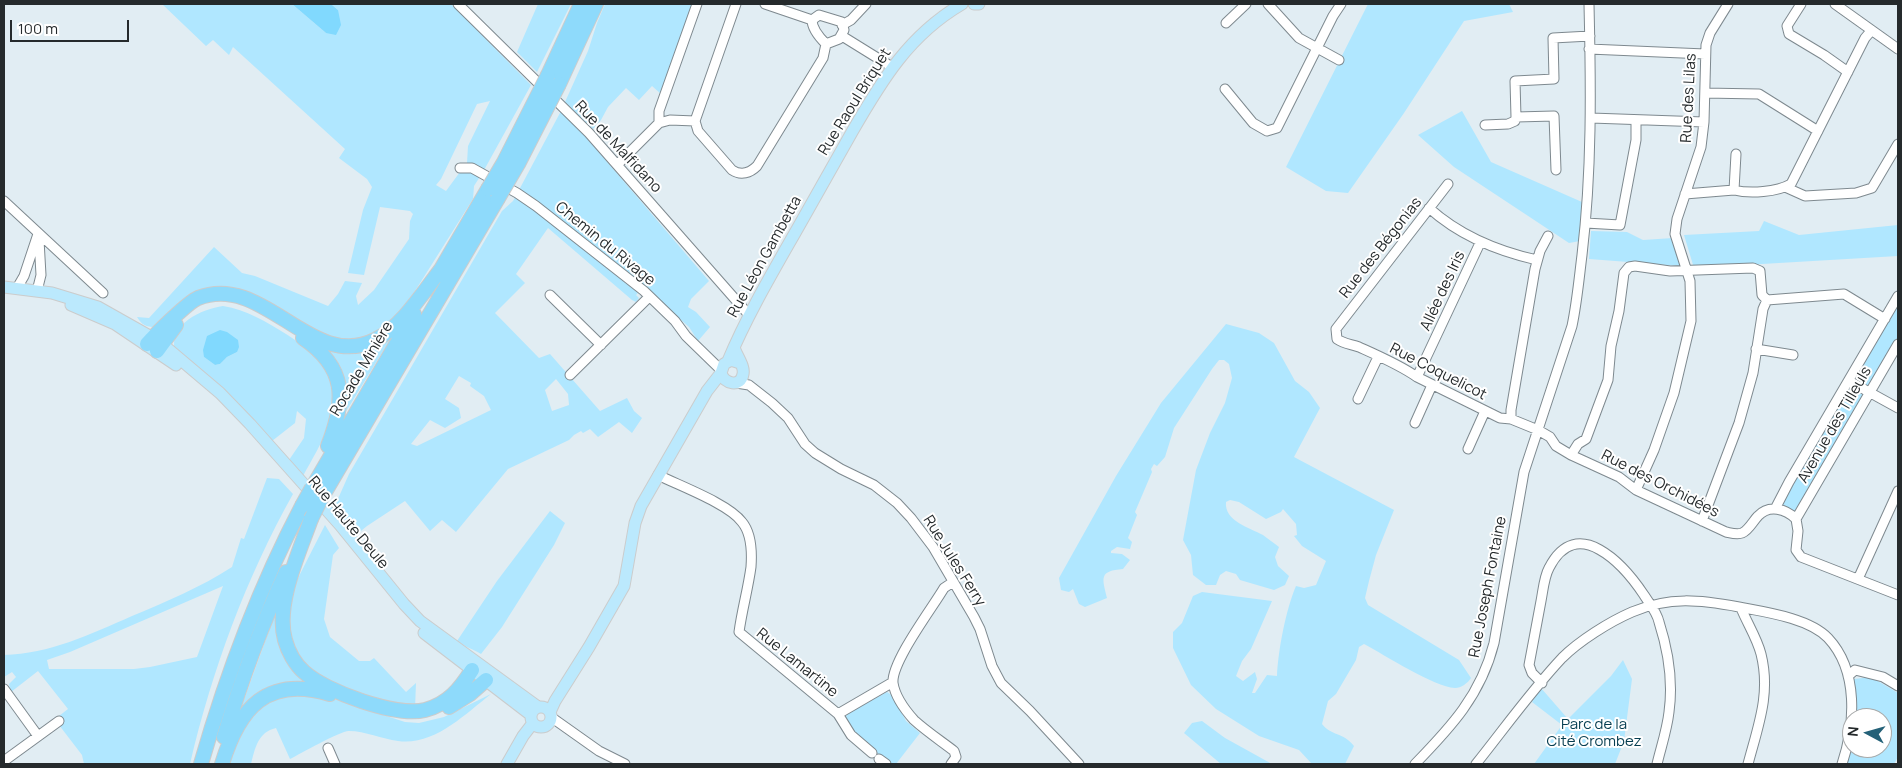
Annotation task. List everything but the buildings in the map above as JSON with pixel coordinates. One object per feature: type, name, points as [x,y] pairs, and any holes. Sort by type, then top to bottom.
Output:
[{"type":"highway","name":"Rocade Minière","points":[[216,764],[234,704],[269,608],[311,519],[317,492],[361,402],[504,162],[581,4]]},
{"type":"highway","name":"Rocade Minière","points":[[201,764],[228,677],[252,610],[302,506],[317,492],[497,200],[560,84],[596,4]]},
{"type":"highway","points":[[155,344],[184,308],[198,298],[228,294],[245,298],[258,304],[325,343],[343,346],[364,344],[381,337],[394,326],[442,268]]},
{"type":"highway","points":[[155,344],[191,310],[208,303],[224,301],[256,310],[280,323],[324,356],[334,371],[340,390],[340,404],[317,492]]},
{"type":"highway","points":[[311,519],[294,570],[283,612],[284,638],[288,648],[303,671],[326,687],[384,708],[404,712],[425,710],[445,702],[453,696],[472,670]]},
{"type":"highway","points":[[222,764],[231,737],[248,708],[266,694],[294,688],[317,690],[383,712],[414,717],[434,713],[455,704],[477,689],[489,676]]},
{"type":"main road","name":"Rue Raoul Briquet","points":[[823,182],[865,109],[892,67],[916,38],[935,21],[962,4]]},
{"type":"main road","points":[[974,4],[979,4]]},
{"type":"main road","name":"Rue Léon Gambetta","points":[[507,764],[514,750],[555,701],[590,646],[624,586],[639,512],[658,475],[734,348],[749,315],[823,182]]},
{"type":"main road","points":[[4,287],[52,293],[98,306],[155,344]]},
{"type":"main road","name":"Rue Haute Deule","points":[[155,344],[200,383],[270,454],[416,626],[472,670],[515,689],[542,715]]},
{"type":"main road","name":"Rue Haute Deule","points":[[155,344],[220,393],[250,424],[340,525],[420,621],[542,715]]},
{"type":"main road","points":[[710,387],[740,380],[742,368],[734,348]]},
{"type":"main road","points":[[733,383],[724,380],[722,367],[734,360],[742,368]]},
{"type":"street","name":"Rue de Malfidano","points":[[458,4],[589,133],[749,315]]},
{"type":"street","points":[[659,123],[659,111],[697,4]]},
{"type":"street","points":[[736,4],[695,121],[698,131],[736,173],[752,171],[757,166],[823,58],[826,44],[812,25],[812,20]]},
{"type":"street","points":[[765,4],[812,20]]},
{"type":"street","points":[[842,25],[851,20],[866,4]]},
{"type":"street","points":[[1226,23],[1244,4]]},
{"type":"street","points":[[1268,4],[1299,38],[1339,60]]},
{"type":"street","points":[[1225,89],[1253,123],[1267,131],[1274,130],[1280,124],[1332,16],[1341,4]]},
{"type":"street","name":"Rue Joseph Fontaine","points":[[1415,764],[1463,711],[1480,684],[1487,665],[1494,643],[1522,481],[1572,326],[1577,304],[1586,223],[1591,118],[1589,4]]},
{"type":"street","name":"Rue des Lilas","points":[[1636,490],[1654,450],[1680,373],[1691,321],[1690,281],[1675,234],[1677,219],[1701,147],[1704,122],[1706,45],[1710,32],[1728,4]]},
{"type":"street","points":[[1800,4],[1787,26],[1789,34],[1848,72]]},
{"type":"street","points":[[1835,4],[1898,49]]},
{"type":"street","points":[[812,20],[818,15],[842,22],[844,30],[842,36],[834,42],[826,44]]},
{"type":"street","points":[[1685,194],[1734,190],[1742,192],[1785,187],[1791,184],[1871,30]]},
{"type":"street","points":[[842,36],[892,67]]},
{"type":"street","points":[[1485,125],[1511,124],[1515,121],[1515,81],[1554,79],[1553,38],[1590,36]]},
{"type":"street","points":[[1589,49],[1705,54]]},
{"type":"street","points":[[1705,93],[1759,94],[1818,131]]},
{"type":"street","points":[[1516,117],[1554,116],[1556,170]]},
{"type":"street","points":[[1591,118],[1704,122]]},
{"type":"street","points":[[618,164],[659,123],[670,120],[695,121]]},
{"type":"street","points":[[1586,223],[1620,225],[1636,140],[1636,121]]},
{"type":"street","points":[[1785,187],[1805,196],[1856,192],[1872,188],[1898,144]]},
{"type":"street","points":[[1734,190],[1736,154]]},
{"type":"street","name":"Chemin du Rivage","points":[[460,168],[472,168],[523,197],[585,244],[649,297],[675,321],[686,336],[722,367]]},
{"type":"street","name":"Rue des Bégonias","points":[[1336,328],[1448,184]]},
{"type":"street","points":[[4,202],[103,293]]},
{"type":"street","points":[[1429,208],[1440,218],[1480,242],[1514,255],[1537,260]]},
{"type":"street","points":[[17,288],[24,276],[38,234]]},
{"type":"street","points":[[37,291],[41,275],[38,234]]},
{"type":"street","points":[[1511,419],[1537,260],[1548,236]]},
{"type":"street","name":"Allée des Iris","points":[[1417,377],[1480,242]]},
{"type":"street","points":[[1571,455],[1578,444],[1586,439],[1608,380],[1611,346],[1619,312],[1624,273],[1629,267],[1635,266],[1670,271],[1753,268],[1760,271],[1762,295],[1767,300],[1844,294],[1885,319]]},
{"type":"street","points":[[550,295],[600,345]]},
{"type":"street","points":[[1898,296],[1775,509],[1791,514],[1796,519],[1798,531],[1796,550],[1801,557],[1898,596]]},
{"type":"street","points":[[570,375],[649,297]]},
{"type":"street","points":[[1702,521],[1739,423],[1753,373],[1762,309],[1767,300]]},
{"type":"street","name":"Rue Coquelicot","points":[[1336,328],[1337,339],[1343,344],[1356,346],[1500,418],[1511,419],[1538,430]]},
{"type":"street","name":"Avenue des Tilleuls","points":[[1796,519],[1898,344]]},
{"type":"street","points":[[1756,349],[1793,355]]},
{"type":"street","points":[[1358,399],[1378,357]]},
{"type":"street","points":[[742,368],[749,385]]},
{"type":"street","points":[[1849,380],[1898,408]]},
{"type":"street","name":"Rue Jules Ferry","points":[[733,383],[749,385],[772,402],[788,418],[806,444],[815,453],[841,469],[874,484],[897,503],[924,533],[980,629],[992,666],[1000,683],[1039,721],[1078,764]]},
{"type":"street","points":[[1415,423],[1432,385]]},
{"type":"street","points":[[1468,449],[1485,411]]},
{"type":"street","name":"Rue des Orchidées","points":[[1538,430],[1550,437],[1556,446],[1571,455],[1619,477],[1636,490],[1726,532],[1743,533],[1759,514],[1766,510],[1775,509]]},
{"type":"street","name":"Rue Lamartine","points":[[658,475],[732,512],[743,523],[748,534],[751,567],[739,632],[838,714]]},
{"type":"street","points":[[1858,579],[1898,491]]},
{"type":"street","points":[[1542,683],[1532,674],[1529,665],[1548,569],[1558,554],[1570,546],[1586,544],[1600,549],[1613,558],[1630,575],[1659,620],[1669,667],[1671,693],[1669,714],[1657,764]]},
{"type":"street","points":[[951,764],[956,757],[954,750],[916,721],[897,695],[893,682],[895,671],[909,643],[944,588],[953,582]]},
{"type":"street","points":[[1476,764],[1563,658],[1588,638],[1631,613],[1651,606],[1680,600],[1741,608],[1791,619],[1813,628],[1828,638],[1848,676],[1852,713],[1849,741],[1842,764]]},
{"type":"street","points":[[1741,608],[1760,653],[1766,685],[1763,711],[1748,764]]},
{"type":"street","points":[[1848,676],[1855,670],[1882,677],[1898,686]]},
{"type":"street","points":[[879,759],[850,735],[838,714],[893,682]]},
{"type":"street","points":[[4,689],[38,736]]},
{"type":"street","points":[[542,715],[599,751],[624,764]]},
{"type":"street","points":[[8,761],[59,721]]},
{"type":"street","points":[[328,748],[335,764]]},
{"type":"green space","points":[[162,4],[292,4],[326,33],[338,10],[331,4],[451,4],[531,85],[483,172],[467,163],[468,146],[490,101],[477,104],[441,179],[436,185],[446,191],[460,172],[465,170],[481,175],[474,186],[473,199],[398,318],[375,336],[338,342],[216,289],[155,327],[144,325],[137,317],[149,318],[214,247],[242,273],[255,276],[328,306],[338,294],[345,281],[362,283],[356,296],[358,305],[374,290],[409,239],[410,221],[413,214],[410,211],[380,207],[364,275],[348,273],[363,210],[372,187],[367,179],[339,158],[345,149],[233,47],[229,55],[213,40],[206,46]]},
{"type":"green space","points":[[538,4],[571,4],[537,72],[517,52]]},
{"type":"green space","points":[[605,4],[693,4],[661,94],[652,86],[639,100],[626,88],[608,107],[601,120],[593,129],[565,102],[588,51]]},
{"type":"green space","points":[[1368,4],[1509,4],[1513,12],[1464,21],[1404,113],[1348,193],[1326,191],[1286,167]]},
{"type":"green space","points":[[561,111],[585,136],[709,281],[691,299],[688,307],[696,312],[710,327],[698,341],[689,327],[646,289],[519,190]]},
{"type":"green space","points":[[1462,111],[1491,162],[1582,202],[1580,241],[1569,243],[1454,167],[1418,135]]},
{"type":"green space","points":[[516,196],[638,293],[636,295],[639,298],[636,302],[632,300],[548,228],[516,274],[525,283],[495,313],[539,358],[550,354],[600,411],[627,398],[634,411],[642,418],[632,433],[619,422],[598,437],[590,429],[583,433],[581,431],[569,440],[508,469],[456,532],[442,520],[430,531],[405,501],[356,535],[333,510],[349,474],[502,211]],"holes":[[[459,376],[471,383],[470,386],[484,396],[491,410],[417,446],[411,444],[430,420],[445,428],[461,418],[459,408],[445,399]],[[556,379],[568,394],[569,405],[552,411],[545,390]]]},
{"type":"green space","points":[[1764,221],[1799,235],[1898,225],[1898,256],[1694,268],[1684,235],[1759,231]]},
{"type":"green space","points":[[1591,231],[1627,232],[1643,240],[1673,238],[1681,266],[1589,259]]},
{"type":"green space","points":[[1898,300],[1898,339],[1872,385],[1867,387],[1856,380],[1855,375]]},
{"type":"green space","points":[[223,306],[232,308],[263,320],[308,350],[327,369],[332,382],[333,410],[323,438],[303,476],[289,460],[304,438],[306,419],[297,411],[295,423],[272,441],[175,351],[174,341],[177,333],[188,319],[206,310]],"holes":[[[237,352],[227,357],[220,364],[215,365],[204,357]]]},
{"type":"green space","points":[[1226,324],[1259,333],[1274,343],[1295,381],[1309,392],[1320,408],[1294,457],[1394,510],[1376,555],[1365,598],[1368,605],[1459,660],[1471,678],[1460,687],[1446,686],[1423,677],[1364,644],[1359,647],[1356,660],[1336,694],[1328,701],[1322,724],[1329,731],[1346,738],[1354,746],[1345,764],[1312,764],[1299,750],[1259,736],[1216,709],[1191,685],[1173,648],[1173,632],[1182,623],[1193,596],[1202,592],[1272,601],[1251,649],[1242,661],[1236,676],[1243,681],[1255,672],[1257,679],[1252,693],[1255,693],[1267,675],[1277,676],[1283,630],[1296,586],[1304,588],[1316,585],[1326,561],[1302,546],[1294,536],[1297,535],[1296,524],[1283,509],[1281,512],[1266,519],[1239,502],[1230,500],[1226,502],[1226,509],[1233,519],[1263,535],[1279,547],[1275,557],[1278,566],[1289,576],[1285,585],[1274,590],[1240,580],[1236,574],[1226,571],[1220,575],[1216,585],[1206,585],[1193,575],[1191,555],[1183,540],[1196,470],[1210,433],[1225,403],[1232,378],[1229,364],[1224,360],[1219,360],[1212,369],[1174,428],[1165,457],[1157,466],[1154,464],[1151,469],[1152,472],[1135,512],[1137,515],[1128,538],[1132,542],[1130,549],[1117,547],[1111,551],[1111,553],[1122,554],[1130,560],[1123,569],[1110,571],[1104,576],[1107,598],[1085,607],[1079,604],[1073,589],[1069,592],[1061,590],[1059,578],[1116,476],[1161,403]]},
{"type":"green space","points":[[392,337],[342,418],[323,346]]},
{"type":"green space","points":[[1852,385],[1863,391],[1865,396],[1797,513],[1793,512],[1786,508],[1782,502],[1848,386]]},
{"type":"green space","points":[[267,478],[279,479],[293,494],[260,558],[232,625],[209,694],[190,764],[84,764],[82,755],[59,725],[63,722],[59,716],[68,709],[38,671],[11,692],[9,684],[16,677],[12,672],[4,677],[4,655],[37,651],[70,642],[183,594],[232,567],[241,538],[244,539]],"holes":[[[223,586],[197,657],[134,669],[49,669],[47,660],[70,652]]]},
{"type":"green space","points":[[550,511],[565,523],[554,545],[502,627],[481,654],[457,641],[497,581]]},
{"type":"green space","points":[[325,525],[339,548],[333,555],[324,619],[330,637],[359,661],[370,661],[374,658],[406,692],[416,683],[415,709],[406,709],[328,684],[296,658],[288,635],[290,605],[296,582]]},
{"type":"green space","points":[[280,612],[280,624],[313,682],[238,716],[275,614]]},
{"type":"green space","name":"Parc de la Cité Crombez","points":[[1623,660],[1632,679],[1624,741],[1615,764],[1534,764],[1562,725],[1532,702],[1541,688],[1568,719],[1611,676]]},
{"type":"green space","points":[[1871,677],[1898,693],[1898,757],[1894,764],[1844,764],[1846,758],[1892,758],[1892,708],[1854,708],[1854,679]]},
{"type":"green space","points":[[299,692],[331,698],[405,722],[419,723],[444,717],[491,694],[448,727],[424,739],[398,741],[349,731],[330,738],[290,759],[276,728],[265,733],[258,741],[251,764],[227,764],[250,711],[271,695]]},
{"type":"green space","points":[[887,692],[893,696],[906,721],[920,733],[896,764],[892,764],[866,744],[848,726],[846,721],[847,714]]},
{"type":"green space","points":[[1202,721],[1225,738],[1272,764],[1221,764],[1184,733],[1192,723]]},
{"type":"shaded area","points":[[292,4],[331,4],[338,10],[341,25],[336,35],[326,33]]},
{"type":"shaded area","points":[[220,330],[227,332],[238,340],[239,347],[237,352],[227,357],[220,364],[215,365],[204,357],[203,350],[207,336]]}]
